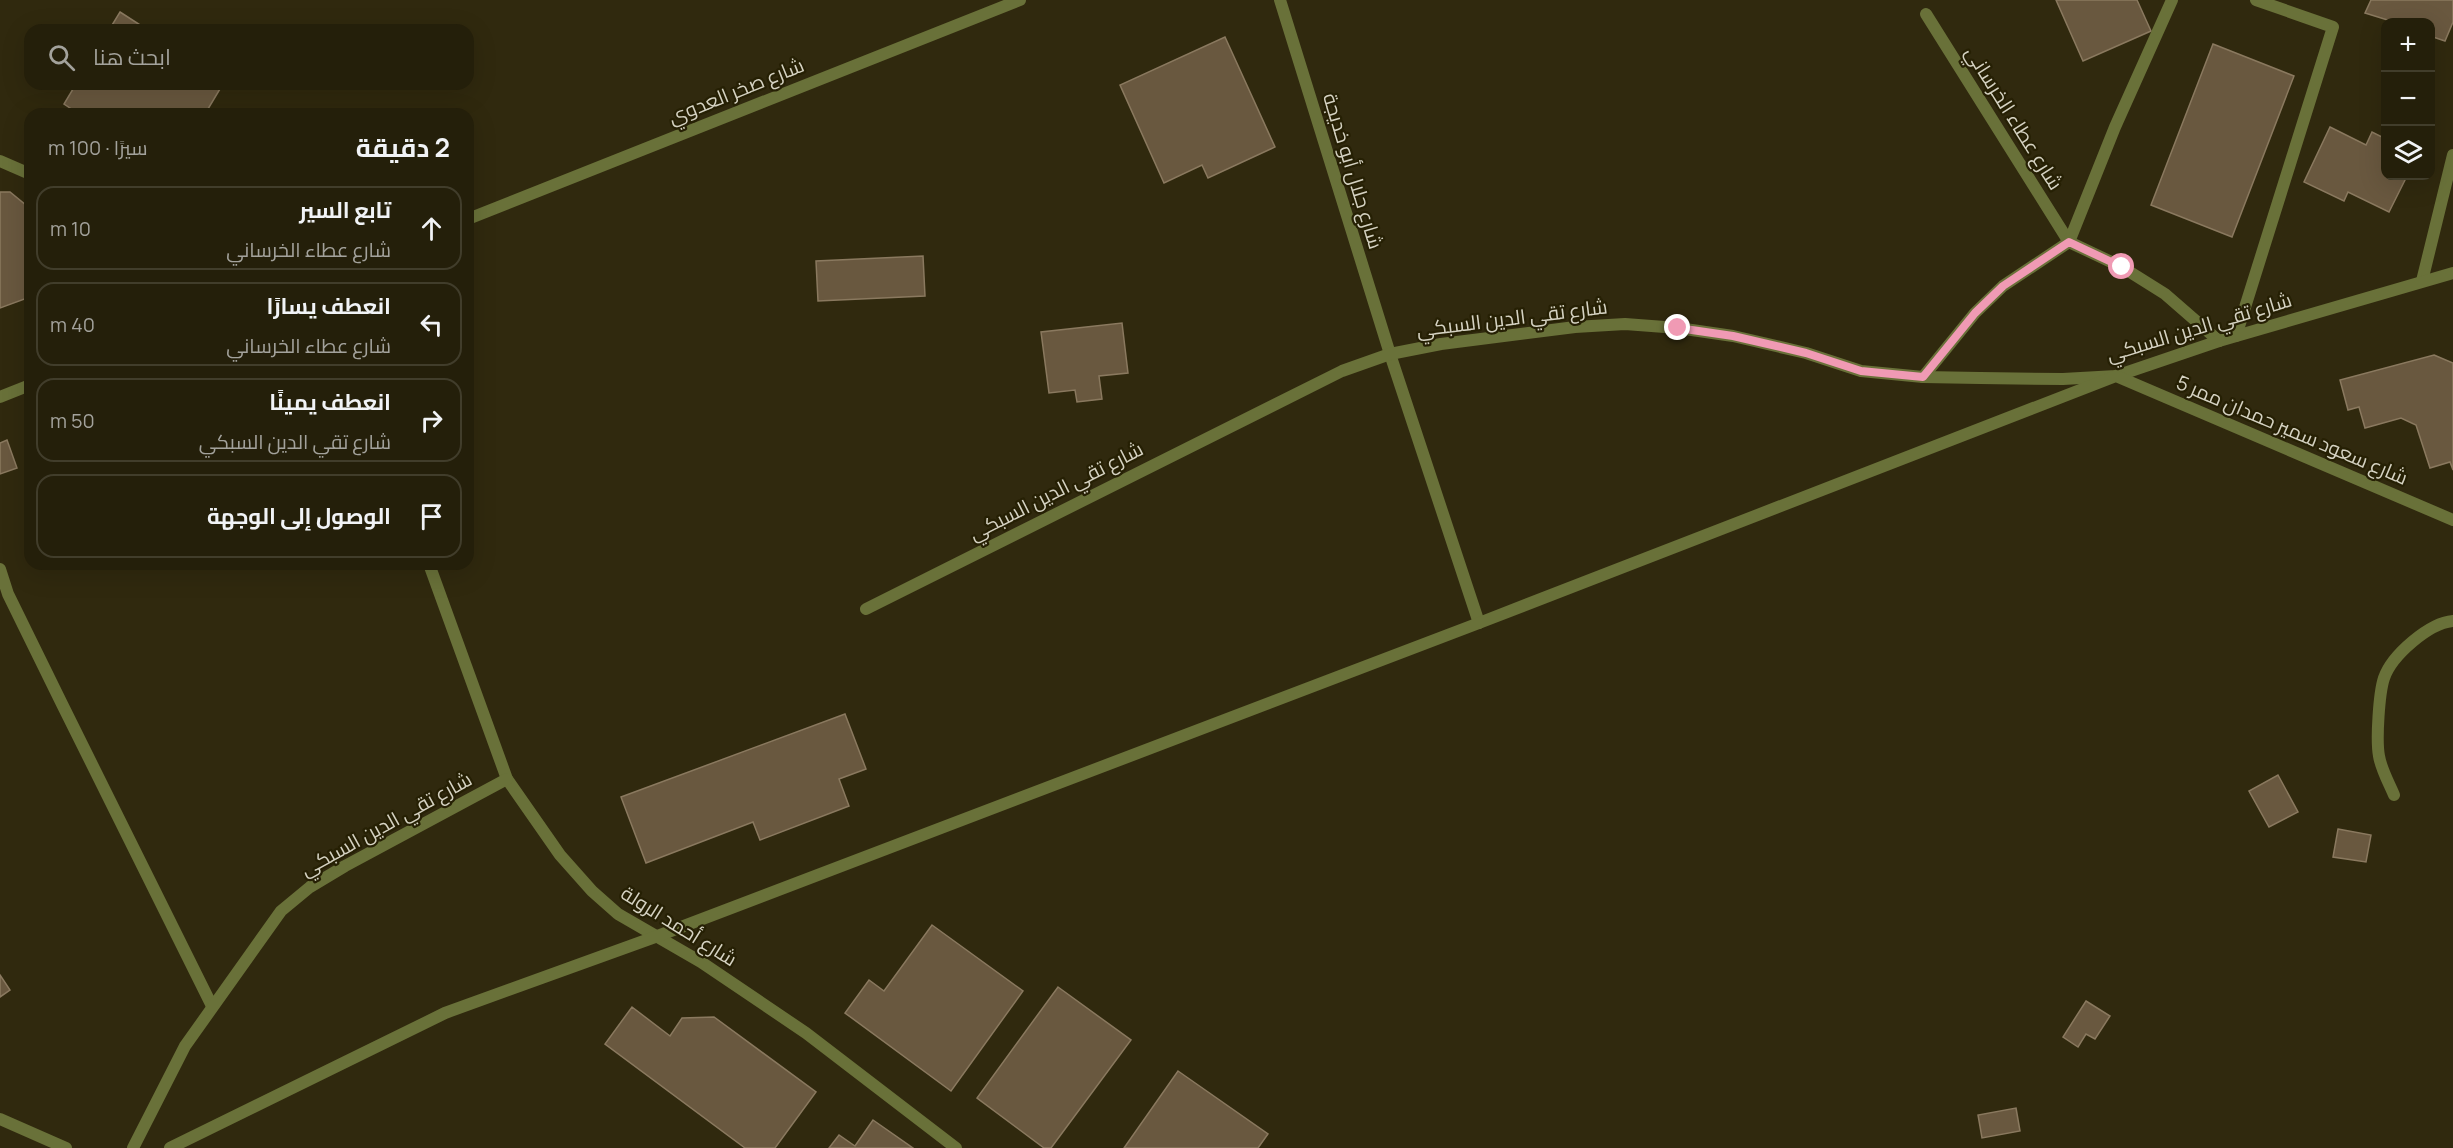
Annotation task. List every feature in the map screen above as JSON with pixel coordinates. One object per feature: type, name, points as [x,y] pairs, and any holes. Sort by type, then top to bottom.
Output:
[{"type":"street","name":"شارع صخر العدوي","points":[[474,217],[1020,0]]},
{"type":"street","name":"شارع جلال أبو خديجة","points":[[1280,0],[1390,354],[1479,624]]},
{"type":"street","points":[[1923,377],[1975,313],[2003,286],[2069,242],[2115,127],[2172,0]]},
{"type":"street","points":[[2236,336],[2333,27],[2256,0]]},
{"type":"street","name":"شارع عطاء الخرساني","points":[[1926,14],[2069,242]]},
{"type":"street","points":[[2422,281],[2453,155]]},
{"type":"street","points":[[0,160],[24,171]]},
{"type":"street","points":[[2069,242],[2122,267],[2165,294],[2220,341]]},
{"type":"street","name":"شارع تقي الدين السبكي","points":[[866,609],[1311,386],[1342,371],[1390,354],[1564,329],[1625,324],[1678,328],[1733,336],[1806,353],[1861,371],[1923,377],[2063,379],[2116,376],[2236,336],[2453,273]]},
{"type":"street","points":[[170,1148],[445,1013],[655,937],[1479,624],[2116,376]]},
{"type":"street","name":"شارع سعود سمير حمدان ممر 5","points":[[2116,376],[2453,520]]},
{"type":"street","points":[[0,397],[24,387]]},
{"type":"street","points":[[0,569],[9,594],[52,684],[212,1006]]},
{"type":"street","name":"شارع أحمد الرولة","points":[[431,570],[507,779],[560,855],[592,891],[618,914],[701,962],[806,1033],[956,1148]]},
{"type":"street","points":[[2394,795],[2379,756],[2379,714],[2384,677],[2408,644],[2446,621],[2453,621]]},
{"type":"street","name":"شارع تقي الدين السبكي","points":[[133,1148],[185,1046],[281,911],[310,887],[507,779]]},
{"type":"street","points":[[0,1119],[66,1148]]},
{"type":"building","points":[[2056,0],[2137,0],[2151,31],[2083,61]]},
{"type":"building","points":[[2371,0],[2453,0],[2453,22],[2445,41],[2435,38],[2435,18],[2381,18],[2365,13]]},
{"type":"building","points":[[120,12],[139,24],[113,24]]},
{"type":"building","points":[[1225,37],[1275,147],[1208,178],[1202,165],[1164,183],[1120,85]]},
{"type":"building","points":[[2213,44],[2294,76],[2232,237],[2151,205]]},
{"type":"building","points":[[72,90],[219,90],[209,108],[70,108],[64,104]]},
{"type":"building","points":[[2330,127],[2366,145],[2372,132],[2381,136],[2381,180],[2405,180],[2389,212],[2348,192],[2344,201],[2304,182]]},
{"type":"building","points":[[0,192],[10,192],[24,203],[24,299],[0,308]]},
{"type":"building","points":[[923,256],[925,296],[818,301],[816,261]]},
{"type":"building","points":[[1122,323],[1128,373],[1099,376],[1102,399],[1077,402],[1075,390],[1049,393],[1041,332]]},
{"type":"building","points":[[2434,355],[2453,363],[2453,470],[2450,462],[2430,468],[2416,425],[2401,418],[2365,428],[2359,407],[2348,410],[2340,380]]},
{"type":"building","points":[[7,440],[17,468],[0,474],[0,443]]},
{"type":"building","points":[[845,714],[866,769],[839,779],[849,806],[760,840],[753,822],[646,863],[621,797]]},
{"type":"building","points":[[2278,775],[2298,812],[2269,827],[2249,791]]},
{"type":"building","points":[[2338,829],[2371,835],[2366,862],[2333,857]]},
{"type":"building","points":[[932,925],[1023,991],[951,1091],[845,1013],[869,980],[884,991]]},
{"type":"building","points":[[0,975],[10,990],[0,997]]},
{"type":"building","points":[[1058,987],[1131,1040],[1051,1148],[1044,1148],[977,1098]]},
{"type":"building","points":[[2086,1001],[2110,1016],[2095,1039],[2086,1034],[2078,1047],[2063,1037]]},
{"type":"building","points":[[632,1007],[670,1036],[682,1018],[714,1017],[816,1092],[775,1148],[745,1148],[605,1044]]},
{"type":"building","points":[[1178,1071],[1268,1134],[1258,1148],[1124,1148]]},
{"type":"building","points":[[2016,1108],[2020,1131],[1982,1138],[1978,1115]]},
{"type":"building","points":[[873,1120],[913,1148],[829,1148],[839,1135],[855,1146]]},
{"type":"route","points":[[1678,328],[1733,336],[1806,353],[1861,371],[1923,377],[1975,313],[2003,286],[2069,242],[2122,267]]}]
